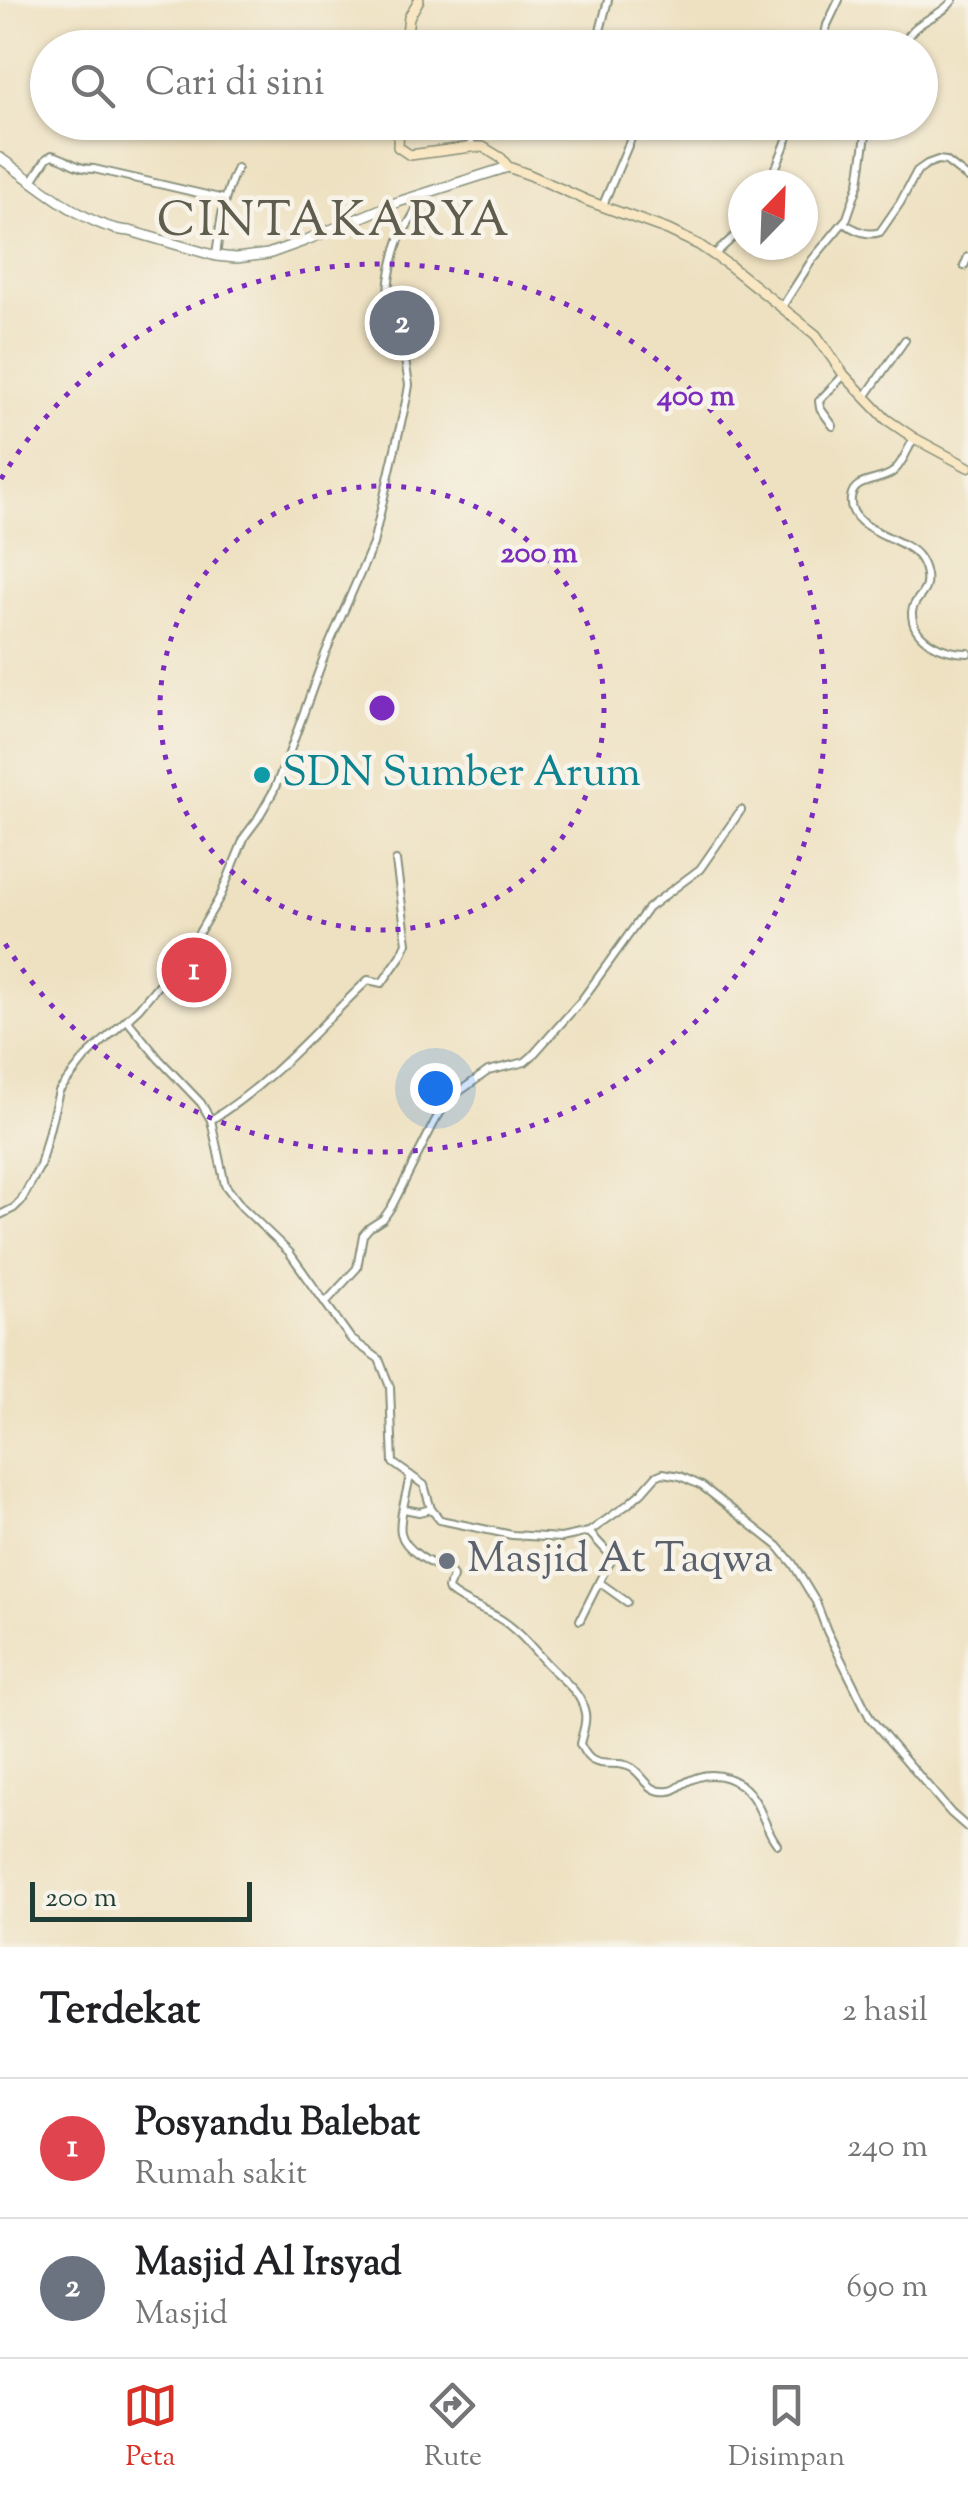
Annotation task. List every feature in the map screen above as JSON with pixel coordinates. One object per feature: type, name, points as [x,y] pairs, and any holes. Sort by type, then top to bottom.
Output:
[{"type":"main road","points":[[407,30],[409,16],[419,0]]},
{"type":"main road","points":[[398,140],[398,147],[410,155],[483,148],[508,167],[668,230],[714,255],[816,336],[864,398],[886,419],[968,467]]},
{"type":"street","points":[[600,30],[608,0]]},
{"type":"street","points":[[826,30],[839,0]]},
{"type":"street","points":[[912,30],[943,12],[953,0]]},
{"type":"street","points":[[471,140],[471,147]]},
{"type":"street","points":[[602,207],[630,140]]},
{"type":"street","points":[[775,170],[787,140]]},
{"type":"street","points":[[781,308],[853,204],[865,140]]},
{"type":"street","points":[[32,181],[46,158],[55,156],[83,170],[94,169],[224,200]]},
{"type":"street","points":[[0,158],[56,199],[94,220],[179,247],[216,256],[246,257],[283,250],[419,196],[508,167]]},
{"type":"street","points":[[843,223],[864,233],[880,232],[917,171],[933,162],[946,161],[968,178]]},
{"type":"street","points":[[216,256],[224,200],[237,168]]},
{"type":"street","points":[[0,1215],[14,1208],[40,1166],[59,1091],[86,1057],[160,984],[193,943],[221,895],[245,836],[273,792],[287,759],[314,681],[373,544],[407,397],[406,360],[421,328],[420,320],[396,306],[388,296],[396,250],[417,210],[419,196]]},
{"type":"street","points":[[714,255],[728,242]]},
{"type":"street","points":[[964,266],[968,257]]},
{"type":"street","points":[[864,398],[905,340]]},
{"type":"street","points":[[834,426],[820,408],[819,400],[844,374]]},
{"type":"street","points":[[914,438],[895,471],[854,490],[853,511],[865,524],[914,550],[921,560],[926,588],[916,600],[912,614],[923,639],[944,649],[968,652]]},
{"type":"street","points":[[325,1303],[357,1268],[363,1235],[392,1206],[449,1099],[488,1071],[525,1062],[532,1056],[582,1001],[648,908],[700,869],[741,810]]},
{"type":"street","points":[[211,1120],[253,1091],[307,1043],[368,980],[382,983],[388,976],[402,956],[407,940],[396,861]]},
{"type":"street","points":[[126,1020],[191,1090],[211,1120],[226,1186],[289,1252],[351,1338],[379,1358],[390,1387],[392,1460],[424,1485],[431,1509],[440,1520],[512,1535],[561,1538],[589,1532],[662,1473],[702,1486],[778,1546],[793,1564],[816,1602],[870,1718],[968,1828]]},
{"type":"street","points":[[410,1475],[401,1528],[403,1538],[426,1559],[452,1574],[449,1591],[499,1618],[519,1634],[578,1696],[586,1715],[580,1744],[588,1758],[627,1765],[646,1785],[666,1791],[693,1778],[718,1774],[739,1784],[758,1804],[777,1844]]},
{"type":"street","points":[[404,1509],[431,1509]]},
{"type":"street","points":[[580,1620],[614,1558],[589,1532]]},
{"type":"street","points":[[599,1582],[627,1602]]},
{"type":"place","name":"Masjid Al Irsyad","points":[[402,323]]},
{"type":"place","name":"SDN Sumber Arum","points":[[262,775]]},
{"type":"place","name":"Posyandu Balebat","points":[[194,970]]},
{"type":"place","name":"Masjid At Taqwa","points":[[447,1561]]},
{"type":"district","name":"CINTAKARYA","points":[[334,223]]}]
